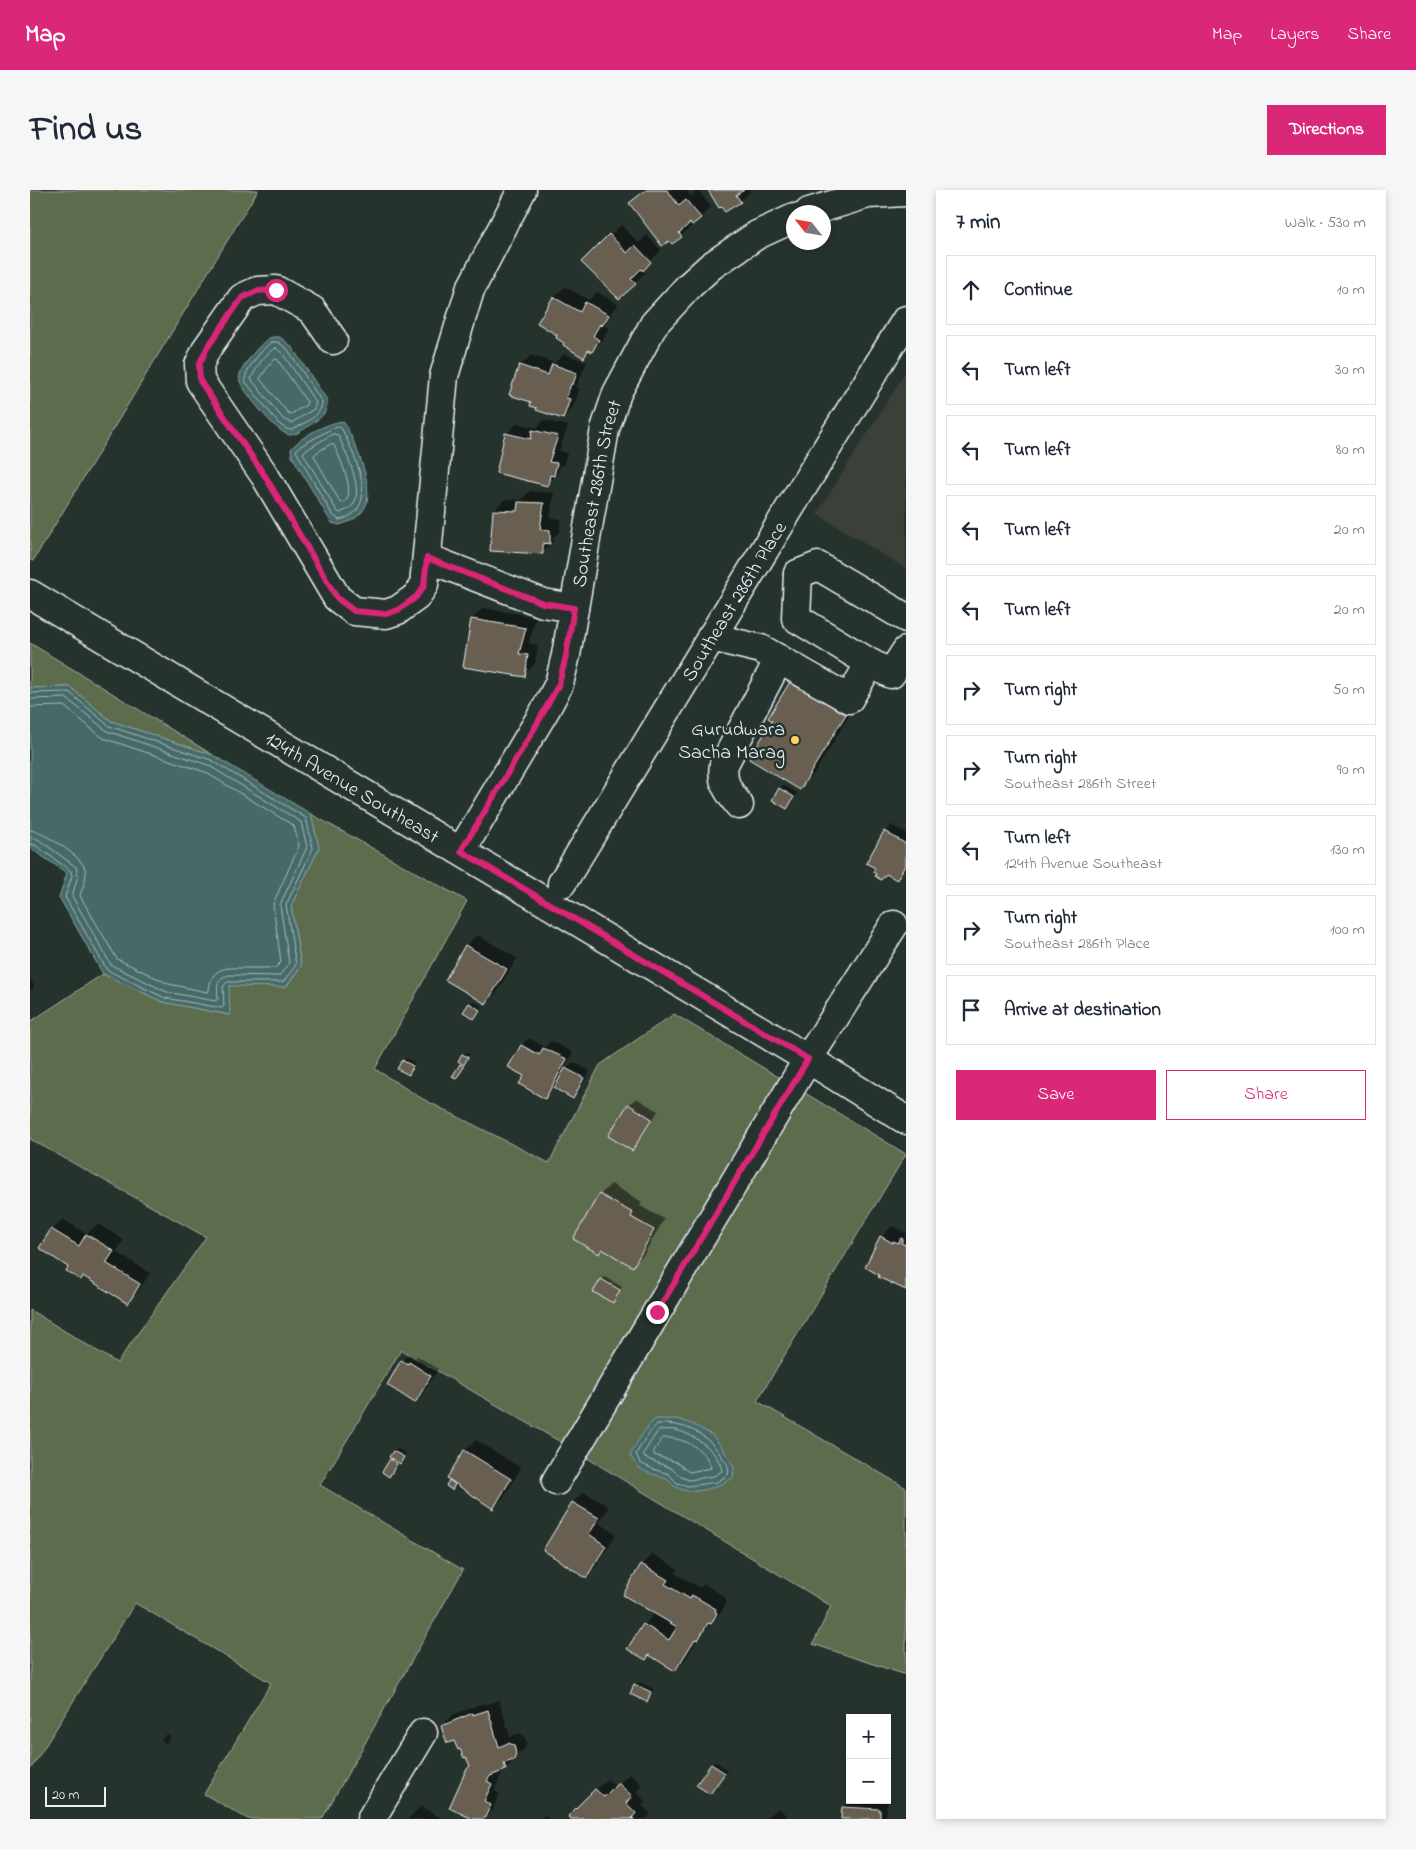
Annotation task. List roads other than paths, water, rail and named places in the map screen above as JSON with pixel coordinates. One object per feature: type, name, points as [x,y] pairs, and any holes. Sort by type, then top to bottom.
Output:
[{"type":"street","points":[[333,340],[312,310],[276,290],[257,291],[242,298],[207,348],[199,365],[200,381],[265,476],[337,598],[354,611],[386,614],[398,610],[416,597],[424,586],[444,376],[470,290],[522,190]]},
{"type":"street","points":[[831,205],[868,194],[906,192]]},
{"type":"street","name":"Southeast 286th Street","points":[[461,851],[559,684],[566,656],[605,429],[617,393],[654,324],[689,286],[712,266],[757,235],[786,222]]},
{"type":"street","name":"Southeast 286th Place","points":[[562,883],[906,320]]},
{"type":"street","points":[[762,554],[798,574]]},
{"type":"street","points":[[427,558],[543,603],[574,608]]},
{"type":"street","points":[[798,574],[818,566],[906,618]]},
{"type":"street","points":[[798,574],[796,618],[891,674],[906,651]]},
{"type":"street","name":"124th Avenue Southeast","points":[[30,594],[808,1059],[906,1120]]},
{"type":"street","points":[[711,637],[761,649],[849,699],[870,663]]},
{"type":"street","points":[[738,805],[725,788],[722,775],[724,764],[780,659]]},
{"type":"street","points":[[556,1481],[808,1059],[894,925]]},
{"type":"street","points":[[371,1819],[423,1733]]},
{"type":"water","points":[[272,337],[280,337],[291,346],[327,400],[326,410],[322,415],[303,430],[293,435],[284,433],[270,421],[255,404],[240,382],[240,374],[249,359],[263,343]]},
{"type":"water","points":[[343,421],[362,462],[368,496],[364,509],[358,516],[351,521],[339,525],[332,523],[328,517],[292,456],[291,449],[301,439],[315,431],[330,424]]},
{"type":"water","points":[[70,687],[111,721],[213,755],[311,814],[319,848],[291,906],[301,966],[286,987],[229,986],[230,1015],[163,1002],[103,974],[59,897],[67,873],[30,848],[30,688]]},
{"type":"water","points":[[656,1419],[677,1419],[694,1425],[712,1435],[734,1467],[733,1478],[705,1490],[690,1491],[676,1487],[666,1479],[640,1468],[630,1455],[638,1440]]},
{"type":"place","name":"Gurudwara Sacha Marag","points":[[795,740]]}]
